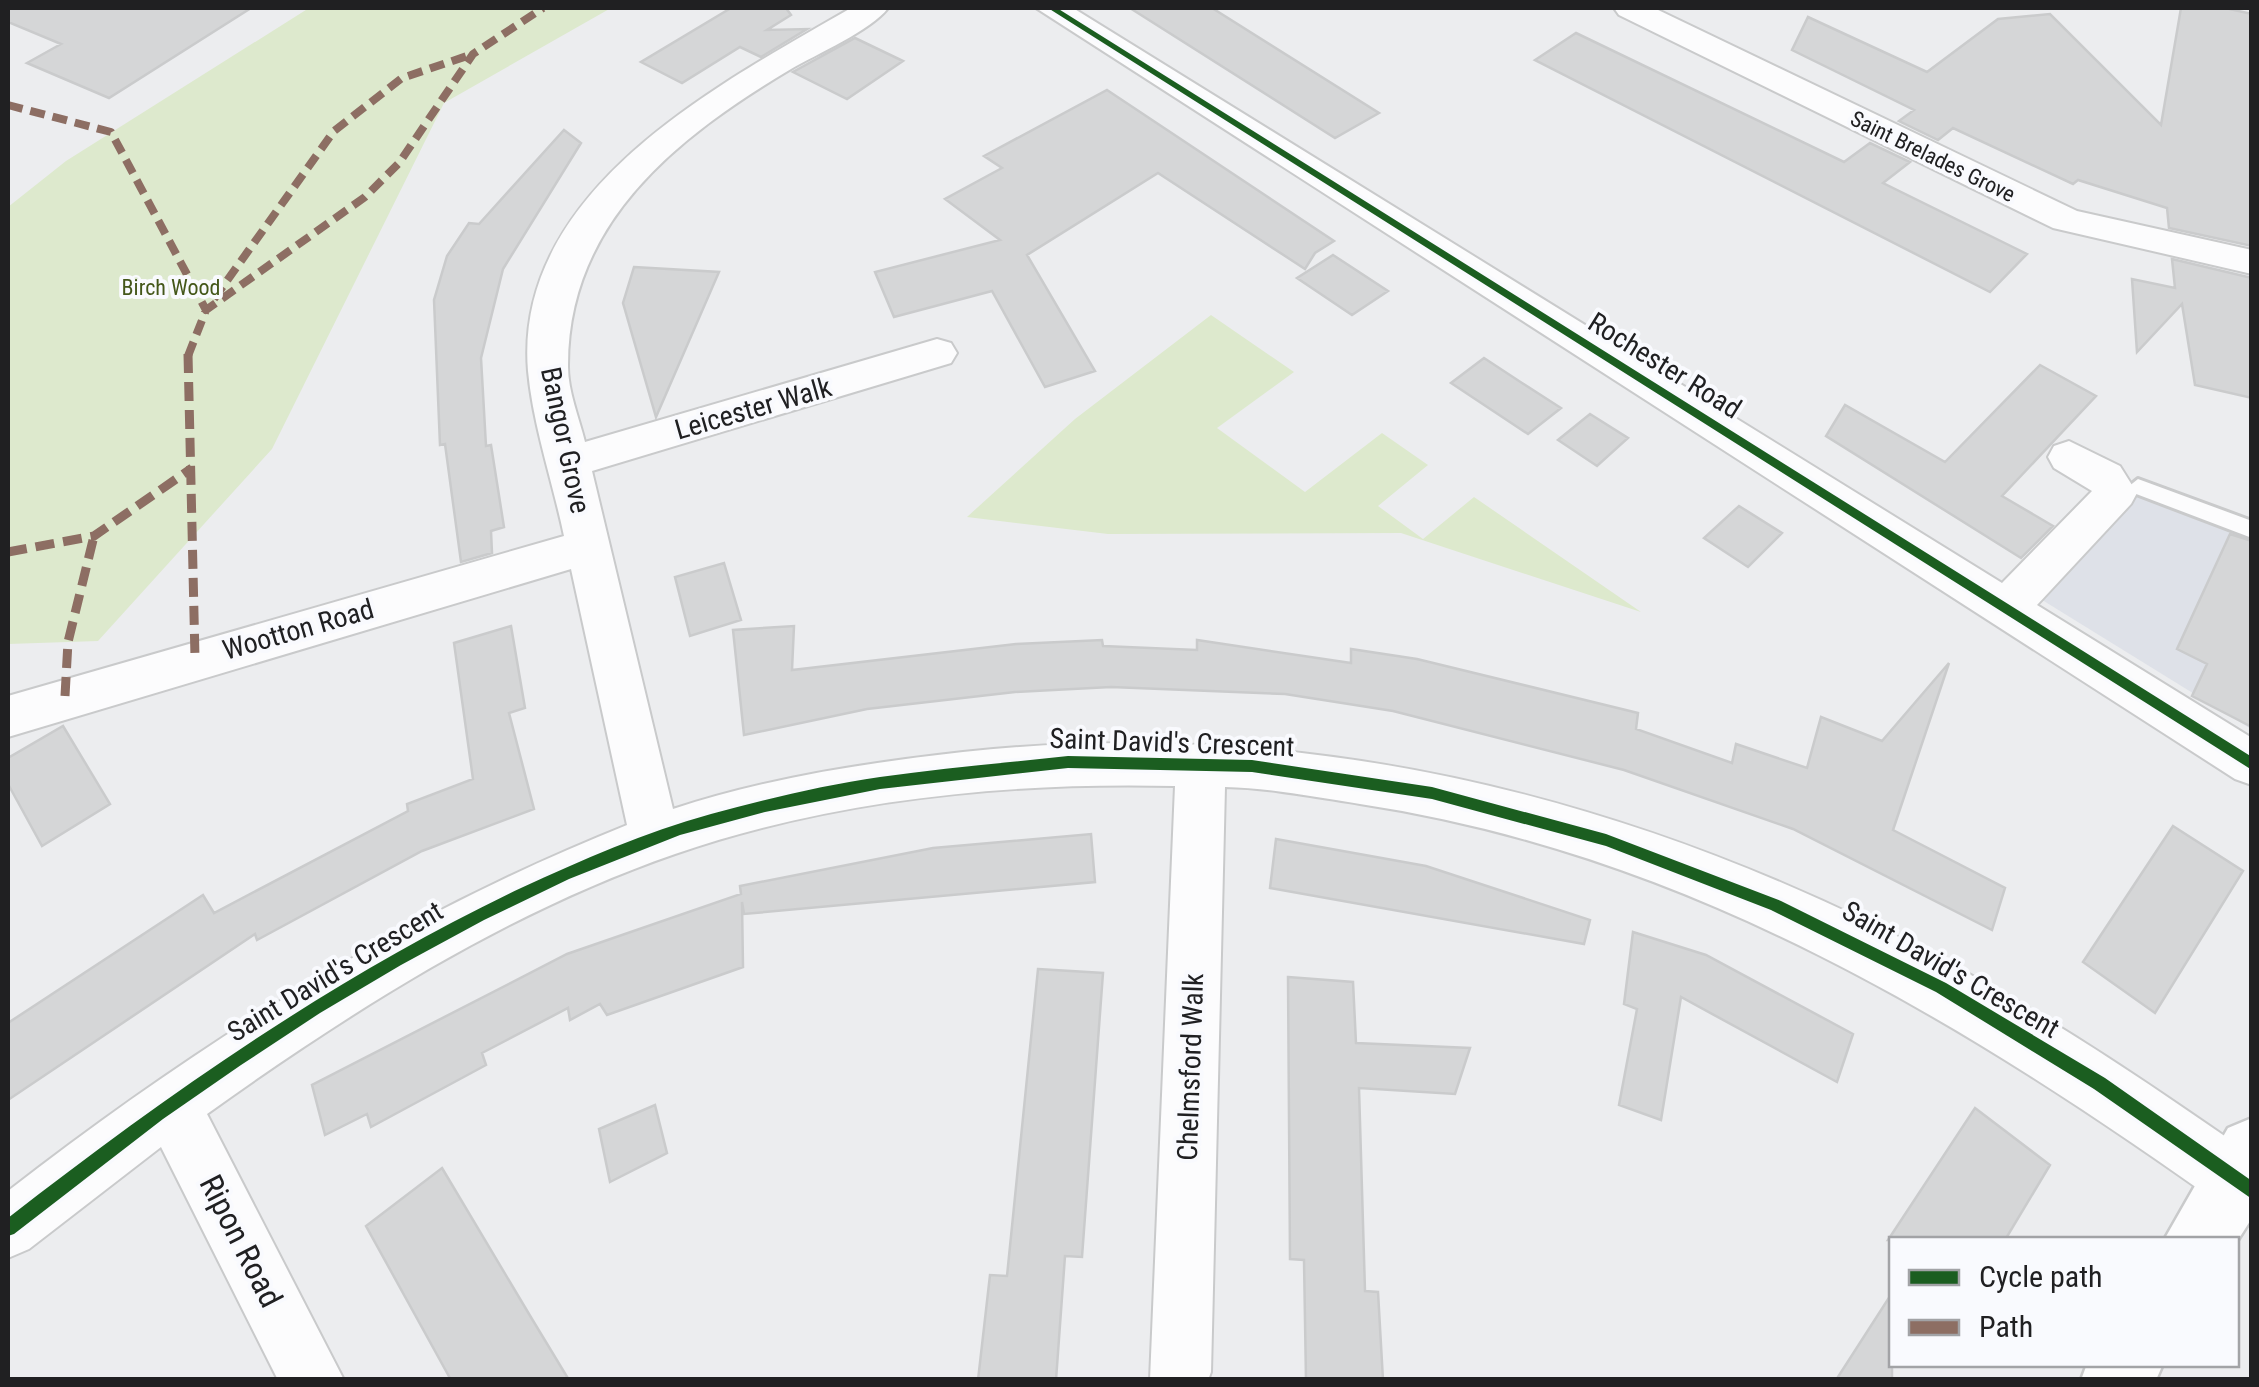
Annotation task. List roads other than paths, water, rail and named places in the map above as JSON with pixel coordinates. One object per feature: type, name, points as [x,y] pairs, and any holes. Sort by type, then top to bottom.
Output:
[{"type":"street","name":"Bangor Grove","points":[[655,838],[548,370],[548,331],[564,270],[597,210],[624,175],[676,128],[872,8]]},
{"type":"street","name":"Rochester Road","points":[[1052,8],[2252,764]]},
{"type":"street","name":"Saint Brelades Grove","points":[[1630,8],[2066,220],[2252,262]]},
{"type":"street","name":"Leicester Walk","points":[[569,462],[937,353]]},
{"type":"street","points":[[2006,609],[2116,493],[2105,477],[2069,456]]},
{"type":"street","name":"Wootton Road","points":[[8,716],[590,546]]},
{"type":"street","name":"Saint David's Crescent","points":[[8,1228],[170,1103],[396,958],[531,890],[655,838],[828,792],[924,775],[1030,763],[1201,762],[1306,771],[1435,790],[1709,875],[1878,951],[2247,1174]]},
{"type":"street","name":"Chelmsford Walk","points":[[1179,1372],[1201,762]]},
{"type":"street","name":"Ripon Road","points":[[170,1103],[312,1380]]},
{"type":"street","points":[[2201,1237],[2247,1174]]},
{"type":"lane","points":[[2138,488],[2252,530]]},
{"type":"park label","name":"Birch Wood","points":[[171,287]]}]
